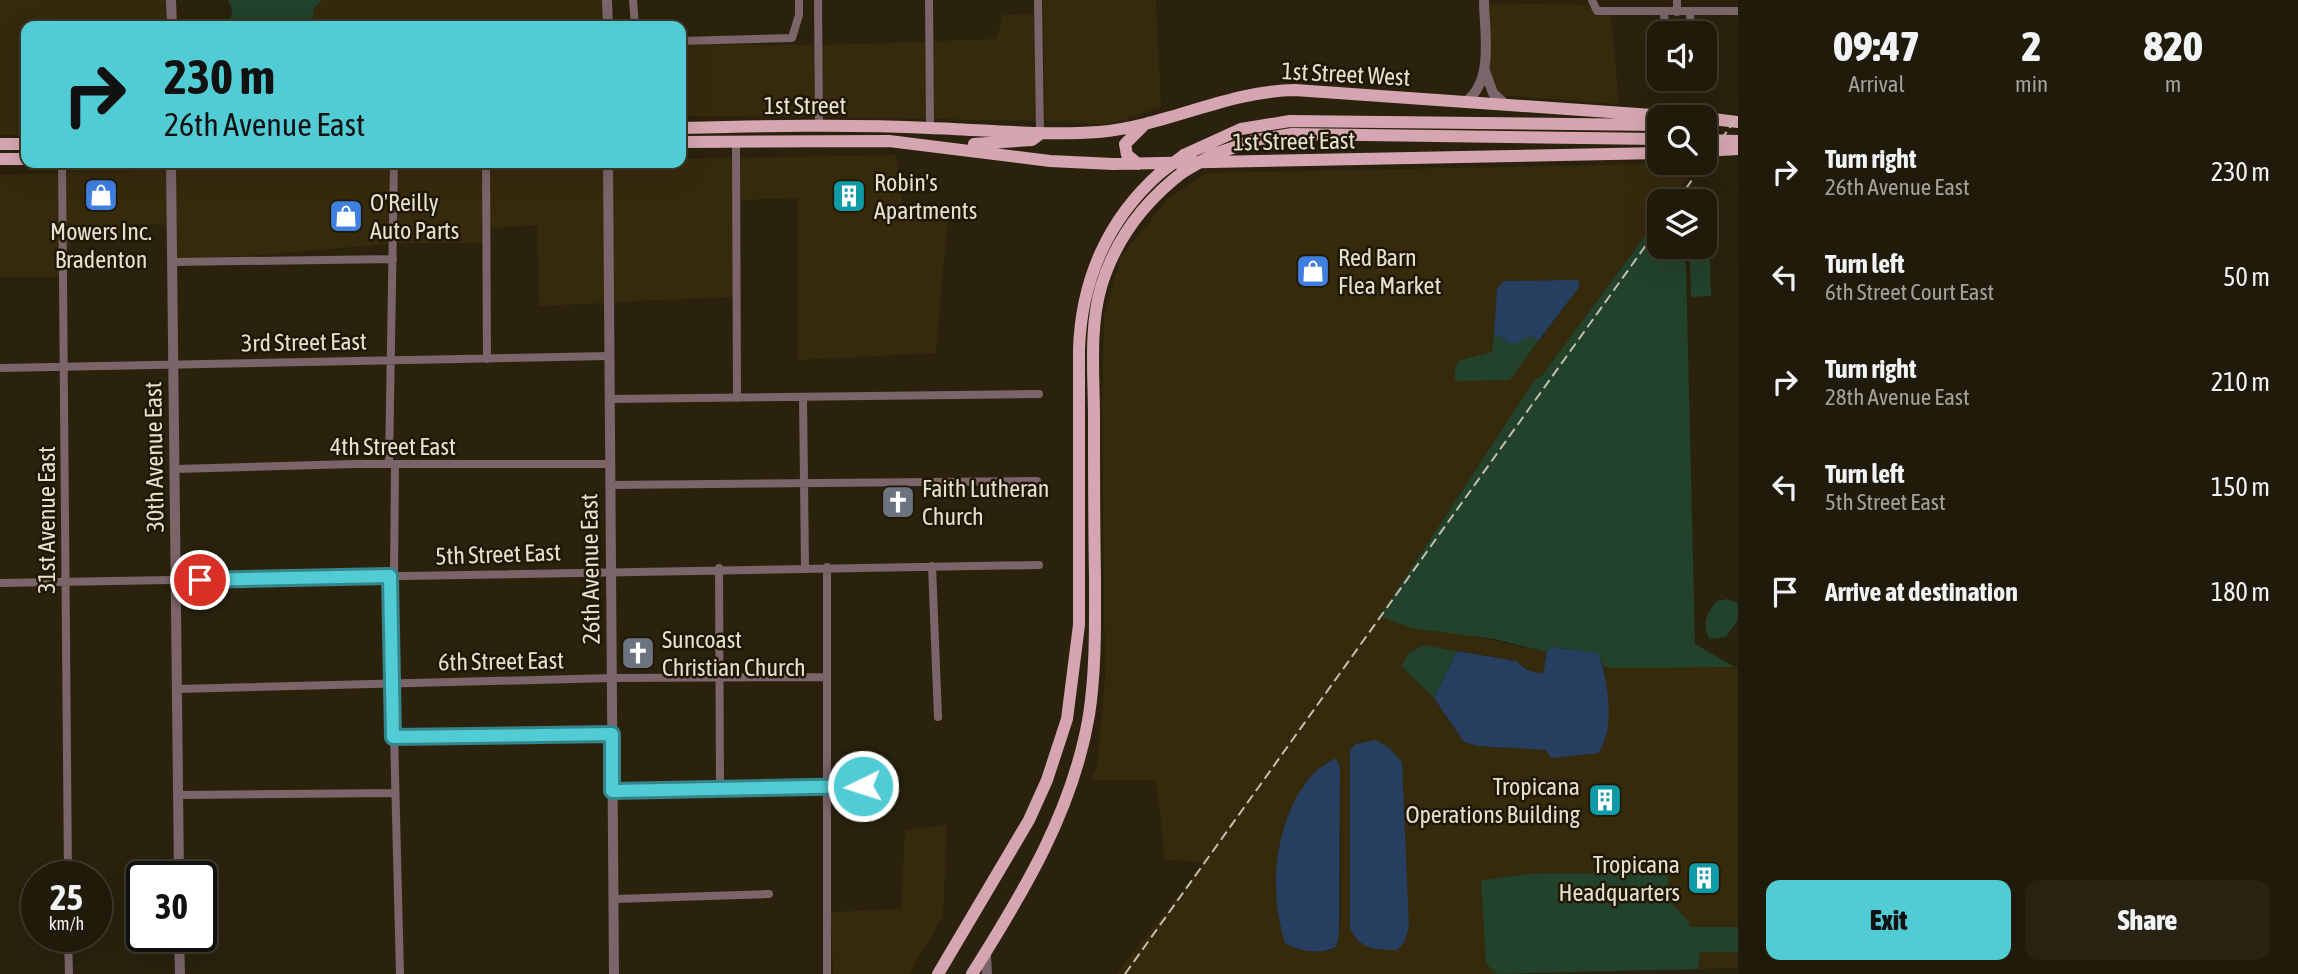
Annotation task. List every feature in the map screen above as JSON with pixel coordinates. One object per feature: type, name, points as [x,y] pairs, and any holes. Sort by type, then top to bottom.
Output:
[{"type":"main road","name":"1st Street West","points":[[930,128],[1097,132],[1146,124],[1244,97],[1282,90],[1647,115]]},
{"type":"main road","name":"1st Street West","points":[[938,974],[1025,828],[1047,780],[1061,739],[1074,680],[1079,625],[1079,350],[1082,312],[1091,274],[1106,240],[1127,208],[1160,173],[1184,155],[1241,130],[1290,121],[1647,125]]},
{"type":"main road","points":[[1138,164],[1127,155],[1125,144],[1129,136],[1146,124]]},
{"type":"main road","name":"1st Street","points":[[686,128],[930,128]]},
{"type":"main road","points":[[788,139],[816,134],[920,135],[930,128],[937,140],[953,147],[1032,141],[1040,132]]},
{"type":"main road","points":[[972,974],[1043,851],[1062,811],[1079,760],[1089,714],[1095,634],[1093,350],[1101,288],[1114,254],[1133,222],[1158,193],[1183,172],[1212,155],[1255,139],[1292,134],[1647,139]]},
{"type":"main road","name":"1st Street","points":[[686,142],[788,139],[930,144]]},
{"type":"main road","points":[[1717,140],[1738,141]]},
{"type":"main road","points":[[0,144],[21,144]]},
{"type":"main road","name":"1st Street East","points":[[930,144],[1050,160],[1138,164],[1647,153]]},
{"type":"main road","points":[[1717,150],[1738,149]]},
{"type":"main road","points":[[0,159],[21,159]]},
{"type":"street","points":[[171,0],[172,21]]},
{"type":"street","points":[[607,0],[608,21]]},
{"type":"street","points":[[633,0],[635,21]]},
{"type":"street","points":[[686,41],[792,38],[799,15],[799,0]]},
{"type":"street","points":[[818,0],[819,126]]},
{"type":"street","points":[[929,0],[930,128]]},
{"type":"street","points":[[1038,0],[1040,132]]},
{"type":"street","points":[[1484,0],[1485,67],[1491,90],[1507,105]]},
{"type":"street","points":[[1592,0],[1597,11],[1738,11]]},
{"type":"street","points":[[1677,0],[1677,12]]},
{"type":"street","points":[[1664,11],[1664,21]]},
{"type":"street","points":[[1690,12],[1690,21]]},
{"type":"street","points":[[1465,102],[1479,91],[1485,67]]},
{"type":"street","points":[[736,141],[737,398]]},
{"type":"street","name":"31st Avenue East","points":[[62,168],[68,861]]},
{"type":"street","name":"30th Avenue East","points":[[171,168],[179,861]]},
{"type":"street","points":[[394,168],[392,683],[400,974]]},
{"type":"street","points":[[486,168],[487,359]]},
{"type":"street","name":"26th Avenue East","points":[[608,168],[614,974]]},
{"type":"street","points":[[173,262],[393,259]]},
{"type":"street","name":"3rd Street East","points":[[0,368],[609,356]]},
{"type":"street","points":[[610,399],[1039,394]]},
{"type":"street","points":[[803,397],[805,567]]},
{"type":"street","name":"4th Street East","points":[[176,469],[392,464],[610,464]]},
{"type":"street","points":[[610,485],[1037,481]]},
{"type":"street","name":"5th Street East","points":[[0,583],[612,570],[1039,565]]},
{"type":"street","points":[[932,566],[939,717]]},
{"type":"street","points":[[827,567],[827,974]]},
{"type":"street","points":[[719,569],[720,790]]},
{"type":"street","name":"6th Street East","points":[[177,690],[612,678],[827,677]]},
{"type":"street","points":[[393,737],[612,734]]},
{"type":"street","points":[[612,791],[863,786]]},
{"type":"street","points":[[178,795],[395,793]]},
{"type":"street","points":[[615,899],[769,894]]},
{"type":"street","points":[[986,951],[987,974]]},
{"type":"street","points":[[68,952],[69,974]]},
{"type":"street","points":[[179,952],[180,974]]},
{"type":"shaded area","points":[[0,0],[167,0],[167,21],[21,21],[21,135],[0,135]]},
{"type":"shaded area","points":[[322,0],[603,0],[603,21],[312,21],[314,9]]},
{"type":"shaded area","points":[[1043,0],[1156,0],[1161,107],[1109,125],[1045,121]]},
{"type":"shaded area","points":[[1488,3],[1589,5],[1596,16],[1611,15],[1619,104],[1498,95],[1489,67]]},
{"type":"shaded area","points":[[1034,14],[1036,121],[934,119],[933,41],[997,39],[1002,15]]},
{"type":"shaded area","points":[[925,42],[926,119],[823,117],[822,45]]},
{"type":"shaded area","points":[[686,45],[814,45],[815,117],[686,116]]},
{"type":"shaded area","points":[[896,155],[903,206],[948,215],[936,353],[798,360],[798,198],[740,200],[741,158]]},
{"type":"shaded area","points":[[733,158],[733,297],[613,302],[611,168],[686,168],[686,159]]},
{"type":"shaded area","points":[[1647,164],[1647,175],[1690,175],[1680,189],[1647,189],[1647,233],[1541,377],[1536,378],[1380,616],[1547,652],[1543,674],[1527,670],[1516,661],[1424,645],[1409,653],[1401,666],[1432,695],[1464,742],[1477,746],[1547,750],[1605,743],[1606,697],[1603,666],[1738,667],[1738,927],[1690,928],[1688,921],[1669,900],[1668,872],[1527,874],[1481,880],[1486,964],[1497,974],[1116,974],[1206,862],[1165,860],[1156,780],[1091,780],[1097,766],[1105,678],[1102,404],[1104,315],[1121,256],[1169,198],[1207,173]],"holes":[[[1578,280],[1580,286],[1510,380],[1460,360],[1492,352]],[[1340,768],[1341,917],[1336,947],[1330,951],[1322,950]],[[1407,906],[1409,927],[1397,950],[1370,949]]]},
{"type":"shaded area","points":[[391,168],[389,244],[245,256],[177,258],[175,169]]},
{"type":"shaded area","points":[[399,168],[482,168],[482,243],[397,243]]},
{"type":"shaded area","points":[[490,168],[603,168],[605,303],[539,306],[537,225],[490,228]]},
{"type":"shaded area","points":[[167,169],[167,225],[134,224],[131,238],[73,238],[67,254],[66,172]]},
{"type":"shaded area","points":[[58,173],[59,277],[0,277],[0,175]]},
{"type":"shaded area","points":[[947,825],[943,916],[909,974],[833,974],[831,912],[901,909],[905,830]]},
{"type":"shaded area","points":[[1700,952],[1738,952],[1738,968],[1698,969]]},
{"type":"green space","points":[[228,0],[322,0],[314,9],[312,21],[231,21],[232,9]]},
{"type":"green space","points":[[1647,233],[1647,259],[1685,259],[1695,644],[1735,667],[1612,668],[1603,666],[1598,653],[1551,647],[1547,652],[1494,639],[1411,628],[1380,616],[1536,378],[1541,377]]},
{"type":"green space","points":[[1690,260],[1710,260],[1711,296],[1691,297]]},
{"type":"green space","points":[[1494,333],[1510,342],[1530,336],[1539,340],[1510,380],[1455,381],[1455,369],[1460,360],[1492,352]]},
{"type":"green space","points":[[1728,599],[1738,603],[1738,620],[1726,637],[1710,639],[1706,629],[1708,614],[1717,601]]},
{"type":"green space","points":[[1424,645],[1457,651],[1434,698],[1401,666],[1409,653]]},
{"type":"green space","points":[[1668,872],[1669,900],[1688,921],[1690,927],[1738,927],[1738,952],[1700,952],[1698,969],[1497,974],[1486,964],[1481,880],[1527,874]]},
{"type":"water","points":[[1578,280],[1580,286],[1539,340],[1530,336],[1512,345],[1494,333],[1497,289],[1504,281]]},
{"type":"water","points":[[1551,647],[1598,653],[1605,677],[1609,718],[1604,743],[1598,753],[1551,758],[1546,750],[1477,746],[1464,742],[1434,698],[1457,651],[1516,661],[1527,670],[1543,674],[1547,652]]},
{"type":"water","points":[[1376,740],[1388,747],[1402,762],[1409,927],[1404,943],[1397,950],[1382,950],[1363,945],[1350,928],[1350,750],[1356,744]]},
{"type":"water","points":[[1336,758],[1340,768],[1339,934],[1336,947],[1324,951],[1310,951],[1285,943],[1277,900],[1278,854],[1290,811],[1301,791],[1316,771]]},
{"type":"railway","points":[[1686,189],[1738,116]]},
{"type":"railway","points":[[1125,974],[1647,244]]},
{"type":"place","name":"Mowers Inc. Bradenton","points":[[101,195]]},
{"type":"place","name":"Robin's Apartments","points":[[849,196]]},
{"type":"place","name":"O'Reilly Auto Parts","points":[[346,216]]},
{"type":"place","name":"Red Barn Flea Market","points":[[1313,271]]},
{"type":"place","name":"Faith Lutheran Church","points":[[898,502]]},
{"type":"place","name":"Suncoast Christian Church","points":[[638,653]]},
{"type":"place","name":"Tropicana Operations Building","points":[[1605,800]]},
{"type":"place","name":"Tropicana Headquarters","points":[[1704,878]]},
{"type":"route","points":[[200,580],[390,576],[393,737],[612,734],[612,791],[863,786]]}]
